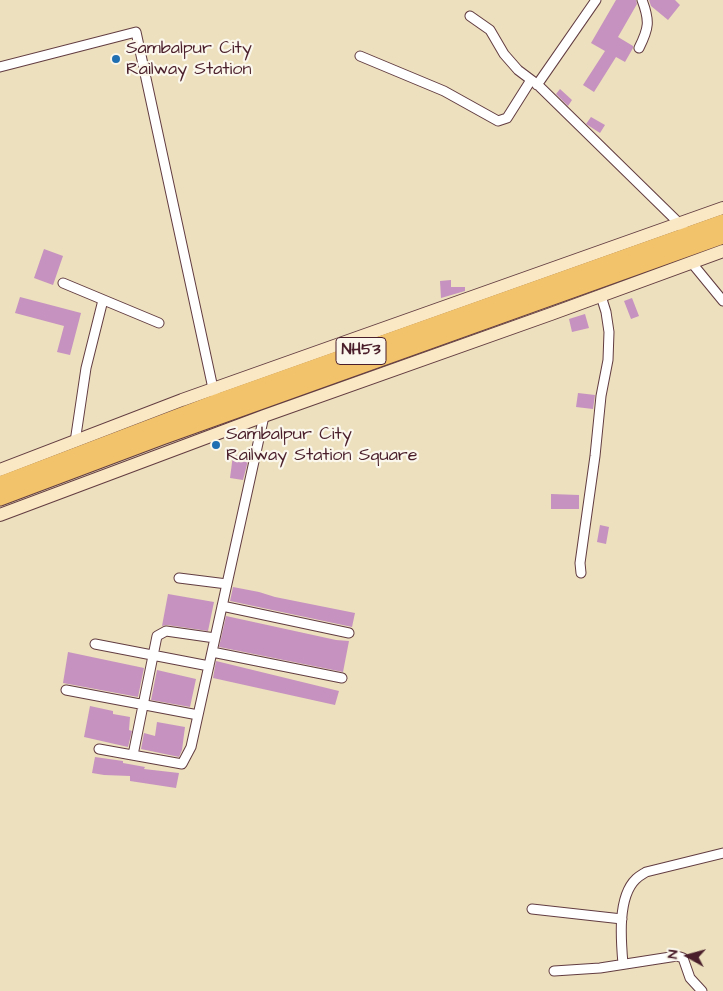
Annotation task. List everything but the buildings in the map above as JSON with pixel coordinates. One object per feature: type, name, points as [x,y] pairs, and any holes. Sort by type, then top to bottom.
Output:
[{"type":"highway","name":"NH53","points":[[0,498],[219,410],[685,228],[723,222]]},
{"type":"highway","name":"NH53","points":[[0,484],[723,236]]},
{"type":"main road","points":[[685,228],[723,208]]},
{"type":"main road","points":[[0,470],[75,442],[219,410],[264,416],[723,251]]},
{"type":"main road","points":[[0,514],[219,410]]},
{"type":"street","points":[[360,56],[444,91],[498,120],[507,118],[596,0]]},
{"type":"street","points":[[639,48],[647,31],[648,20],[642,0]]},
{"type":"street","points":[[470,16],[490,30],[504,54],[518,70],[534,83],[685,228]]},
{"type":"street","points":[[0,67],[136,32],[219,410]]},
{"type":"street","points":[[691,262],[723,301]]},
{"type":"street","points":[[63,283],[159,323]]},
{"type":"street","points":[[581,573],[580,563],[595,456],[601,396],[608,360],[609,332],[601,296]]},
{"type":"street","points":[[75,442],[86,368],[103,300]]},
{"type":"street","points":[[99,749],[182,764],[191,747],[264,416]]},
{"type":"street","points":[[179,578],[228,584]]},
{"type":"street","points":[[222,606],[349,634]]},
{"type":"street","points":[[133,756],[152,655],[158,636],[161,632],[166,631],[215,638]]},
{"type":"street","points":[[95,644],[209,666]]},
{"type":"street","points":[[212,652],[342,678]]},
{"type":"street","points":[[66,690],[198,716]]},
{"type":"street","points":[[623,964],[622,919],[628,890],[635,879],[646,872],[723,853]]},
{"type":"street","points":[[532,909],[622,919]]},
{"type":"street","points":[[554,971],[600,968],[672,956],[680,957],[685,962],[690,978],[702,991]]},
{"type":"place","name":"Sambalpur City Railway Station","points":[[116,59]]},
{"type":"place","name":"Sambalpur City Railway Station Square","points":[[216,445]]}]
